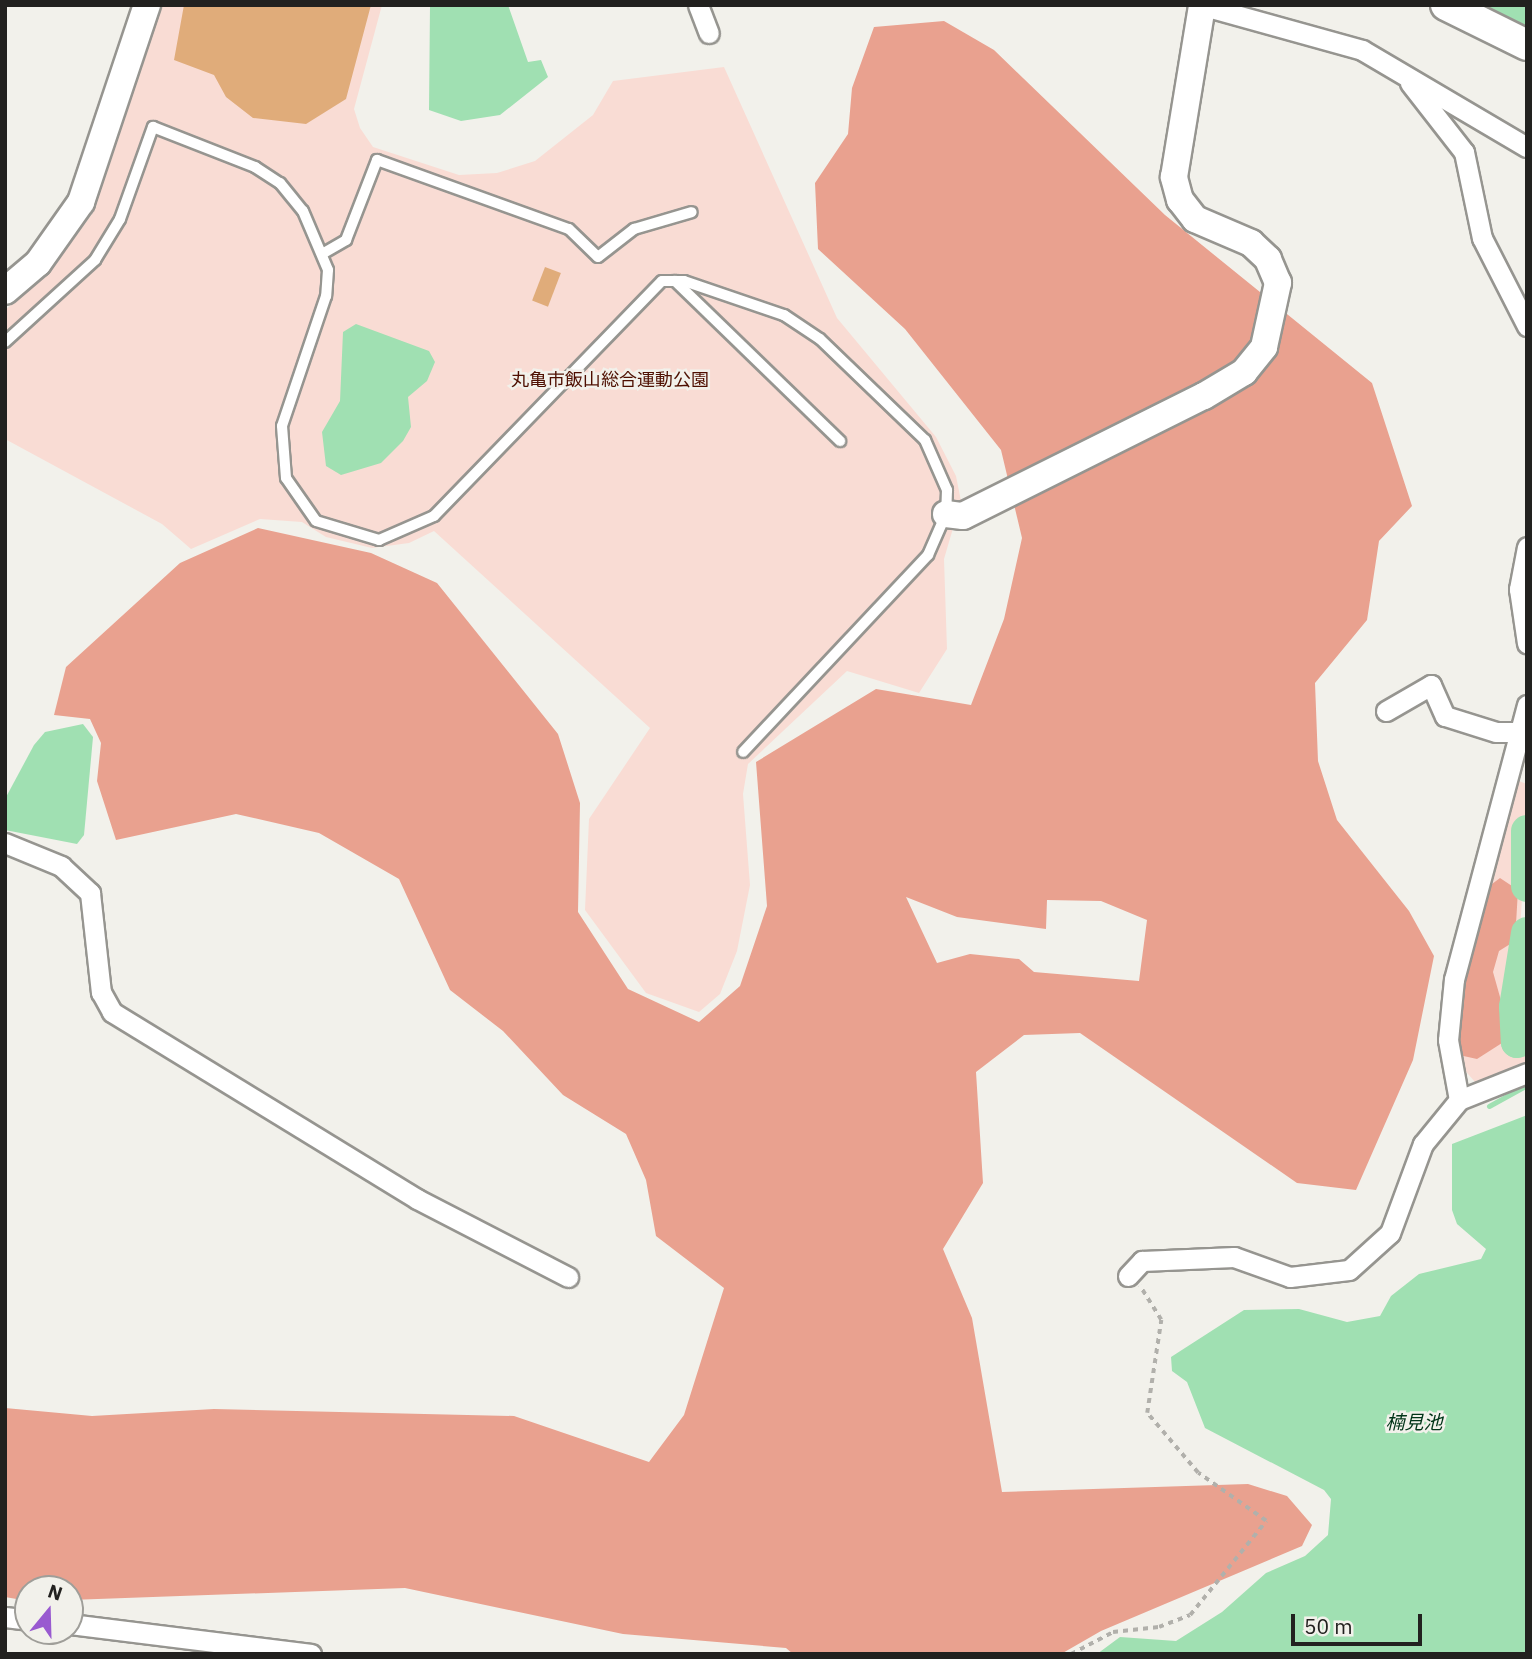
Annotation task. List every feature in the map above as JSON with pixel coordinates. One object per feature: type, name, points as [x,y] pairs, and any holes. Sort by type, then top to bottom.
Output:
[{"type":"main road","points":[[1446,5],[1527,45]]},
{"type":"street","points":[[5,291],[38,263],[82,202],[147,5]]},
{"type":"street","points":[[698,5],[709,33]]},
{"type":"street","points":[[946,514],[963,516],[1204,396],[1244,372],[1264,346],[1278,283],[1268,259],[1251,243],[1195,219],[1180,200],[1174,177],[1201,6],[1362,50],[1527,147]]},
{"type":"street","points":[[1403,74],[1464,152],[1482,238],[1527,326]]},
{"type":"street","points":[[1527,547],[1519,589],[1527,643]]},
{"type":"street","points":[[1386,711],[1431,685],[1445,716],[1496,732],[1520,732]]},
{"type":"street","points":[[1459,1100],[1448,1040],[1454,979],[1527,705]]},
{"type":"street","points":[[5,843],[61,866],[90,893],[102,992],[112,1012],[417,1199],[568,1277]]},
{"type":"street","points":[[1128,1276],[1142,1261],[1234,1257],[1290,1277],[1349,1270],[1390,1233],[1423,1144],[1459,1100],[1527,1073]]},
{"type":"street","points":[[84,1626],[311,1654]]},
{"type":"lane","points":[[5,342],[95,260],[120,219],[153,127],[280,183],[303,211],[322,254],[326,296],[282,426],[279,453],[298,503],[317,521],[369,540],[406,533],[434,516],[662,281],[676,281],[784,315],[820,339],[925,440],[947,490],[946,514],[928,555],[743,752]]},
{"type":"lane","points":[[322,254],[346,240],[377,160],[569,229],[598,257],[634,229],[692,212]]},
{"type":"lane","points":[[676,281],[840,441]]},
{"type":"path","points":[[1071,1654],[1113,1632],[1159,1627],[1190,1615],[1266,1521],[1198,1473],[1147,1413],[1161,1320],[1145,1289],[1128,1276]]},
{"type":"green space","name":"丸亀市飯山総合運動公園","points":[[162,5],[382,5],[354,109],[360,128],[373,147],[459,175],[497,173],[535,161],[593,115],[613,81],[724,67],[837,318],[936,437],[956,476],[961,501],[944,559],[947,649],[919,693],[847,671],[748,764],[743,794],[750,885],[737,951],[720,994],[699,1012],[646,993],[585,910],[589,819],[650,728],[434,531],[409,543],[372,548],[326,537],[302,522],[260,519],[191,549],[162,524],[5,439],[5,310],[49,273],[92,214]]},
{"type":"green space","points":[[1519,781],[1527,784],[1527,815],[1513,1047],[1527,1044],[1527,1061],[1475,1082],[1456,1060],[1459,980]]},
{"type":"shaded area","points":[[944,21],[994,50],[1165,215],[1372,383],[1412,506],[1379,541],[1367,620],[1315,683],[1318,761],[1337,820],[1409,911],[1434,956],[1413,1060],[1356,1190],[1297,1183],[1080,1033],[1024,1035],[976,1072],[983,1183],[943,1249],[972,1318],[1002,1492],[1248,1484],[1287,1496],[1312,1525],[1302,1546],[1101,1631],[1061,1654],[793,1654],[786,1648],[623,1634],[405,1588],[84,1599],[84,1575],[14,1575],[14,1599],[5,1597],[5,1408],[92,1416],[214,1409],[514,1416],[649,1462],[684,1415],[724,1288],[656,1236],[646,1180],[626,1134],[563,1095],[503,1031],[450,990],[399,879],[319,833],[236,814],[116,840],[97,781],[101,743],[90,719],[54,715],[66,667],[180,563],[258,528],[371,553],[437,583],[558,734],[580,803],[578,912],[628,989],[699,1022],[740,986],[767,906],[756,762],[876,689],[971,705],[1004,619],[1022,538],[1001,450],[905,329],[818,249],[815,183],[848,134],[852,88],[874,27]],"holes":[[[906,897],[957,917],[1046,929],[1047,900],[1101,901],[1147,920],[1139,981],[1034,972],[1019,959],[970,954],[937,963]]]},
{"type":"shaded area","points":[[1500,878],[1518,890],[1515,941],[1499,951],[1493,972],[1507,1022],[1502,1043],[1477,1059],[1459,1055],[1461,981],[1492,884]]},
{"type":"water","points":[[430,5],[508,5],[528,62],[541,60],[548,77],[500,115],[461,121],[429,110]]},
{"type":"water","points":[[356,324],[429,351],[435,362],[427,381],[408,397],[411,427],[403,441],[381,463],[341,475],[326,466],[322,432],[340,401],[343,332]]},
{"type":"water","points":[[83,724],[93,737],[84,835],[77,844],[5,830],[5,799],[34,745],[45,732]]},
{"type":"water","name":"楠見池","points":[[1527,1115],[1527,1654],[1097,1654],[1120,1637],[1176,1641],[1222,1612],[1266,1573],[1305,1556],[1328,1535],[1331,1499],[1324,1490],[1205,1428],[1187,1382],[1172,1371],[1171,1357],[1244,1310],[1299,1309],[1347,1322],[1380,1316],[1391,1296],[1419,1274],[1481,1259],[1486,1249],[1457,1224],[1452,1210],[1452,1144]]},
{"type":"building","points":[[184,5],[371,5],[346,99],[306,124],[253,118],[226,97],[214,75],[174,60]]},
{"type":"building","points":[[545,267],[561,273],[548,307],[532,301]]},
{"type":"waterway","points":[[1487,5],[1527,17]]},
{"type":"waterway","points":[[1527,831],[1527,886]]},
{"type":"waterway","points":[[1527,933],[1515,1007],[1517,1042],[1527,1039]]},
{"type":"waterway","points":[[1489,1106],[1527,1085]]}]
